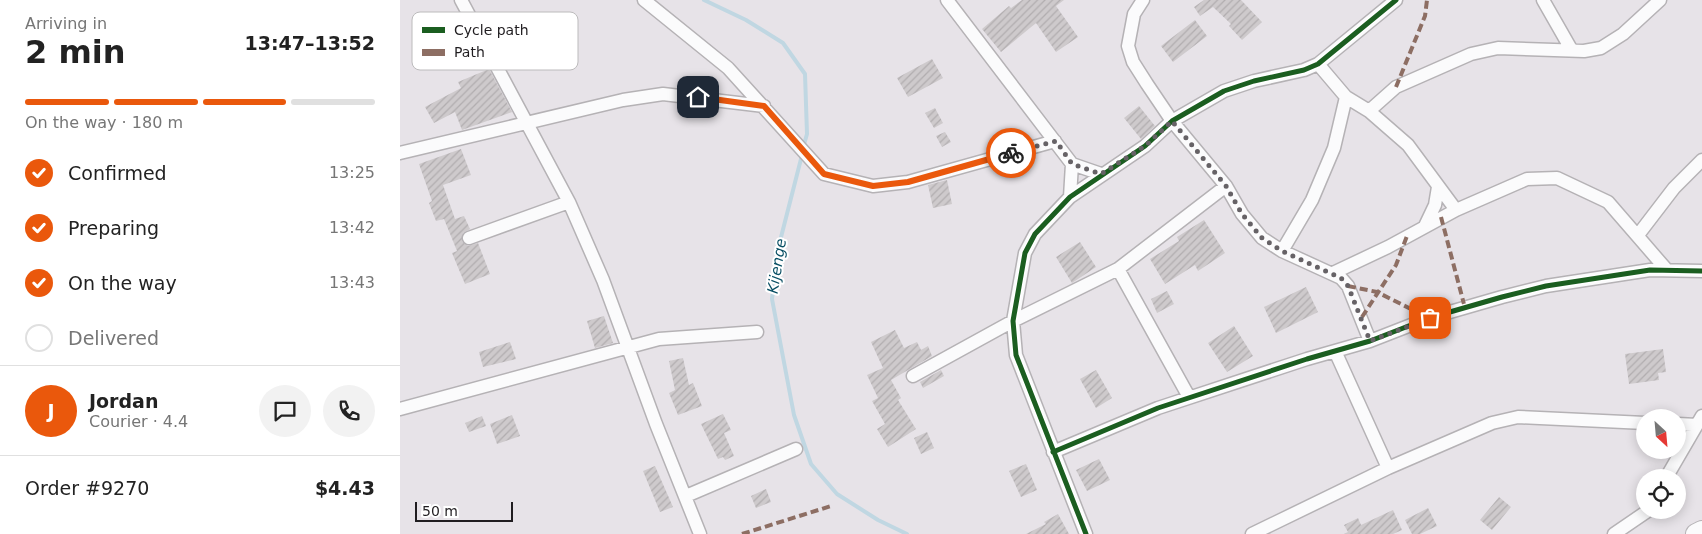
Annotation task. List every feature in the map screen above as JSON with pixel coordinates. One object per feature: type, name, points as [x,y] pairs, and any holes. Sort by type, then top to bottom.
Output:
[{"type":"main road","points":[[1696,534],[1702,531]]},
{"type":"street","points":[[461,0],[468,12]]},
{"type":"street","points":[[644,0],[728,68],[824,174],[873,186],[908,182],[1056,141]]},
{"type":"street","points":[[947,0],[1072,164],[1101,174]]},
{"type":"street","points":[[1142,0],[1134,14],[1128,46],[1133,62],[1172,121],[1226,186],[1242,214],[1262,238],[1282,251],[1333,273],[1348,286],[1370,341]]},
{"type":"street","points":[[1086,534],[1016,355],[1013,322],[1026,253],[1035,234],[1070,197],[1101,174],[1145,146],[1172,121],[1224,91],[1318,64],[1396,0]]},
{"type":"street","points":[[1543,0],[1571,49]]},
{"type":"street","points":[[1369,111],[1396,86],[1471,54],[1498,48],[1571,49],[1584,51],[1601,48],[1623,34],[1660,0]]},
{"type":"street","points":[[1318,64],[1346,97],[1369,111],[1408,145],[1456,210]]},
{"type":"street","points":[[499,70],[570,202],[629,348],[656,424],[700,534]]},
{"type":"street","points":[[400,153],[623,100],[662,94],[764,106]]},
{"type":"street","points":[[1282,251],[1312,200],[1334,148],[1346,97]]},
{"type":"street","points":[[1638,235],[1674,188],[1702,160]]},
{"type":"street","points":[[1070,197],[1072,164]]},
{"type":"street","points":[[1333,273],[1456,210],[1527,179],[1557,178],[1608,202],[1666,269]]},
{"type":"street","points":[[913,376],[1013,322],[1118,269],[1226,186]]},
{"type":"street","points":[[1425,226],[1435,205],[1438,187]]},
{"type":"street","points":[[469,238],[570,202]]},
{"type":"street","points":[[1118,269],[1190,397]]},
{"type":"street","points":[[1053,452],[1158,408],[1370,341],[1430,318],[1546,286],[1666,269],[1702,271]]},
{"type":"street","points":[[400,409],[659,339],[758,332]]},
{"type":"street","points":[[1335,351],[1388,468]]},
{"type":"street","points":[[1252,534],[1466,432],[1518,417],[1636,423]]},
{"type":"street","points":[[1686,423],[1700,421]]},
{"type":"street","points":[[1671,469],[1700,421]]},
{"type":"street","points":[[686,496],[796,449]]},
{"type":"street","points":[[1614,534],[1636,519]]},
{"type":"building","points":[[1022,0],[1064,0],[1056,6],[1078,37],[1056,52],[1036,23],[1001,52],[982,29],[1009,6],[1011,8]]},
{"type":"building","points":[[1204,0],[1241,0],[1262,22],[1242,40],[1229,26],[1231,24],[1213,7],[1200,16],[1194,7]]},
{"type":"building","points":[[1195,20],[1207,36],[1173,62],[1161,46]]},
{"type":"building","points":[[932,59],[943,78],[908,97],[897,78]]},
{"type":"building","points":[[490,70],[512,112],[462,130],[455,112],[434,123],[425,107],[461,88],[458,82]]},
{"type":"building","points":[[1139,106],[1155,126],[1141,139],[1124,118]]},
{"type":"building","points":[[935,108],[943,123],[934,128],[925,113]]},
{"type":"building","points":[[945,132],[951,142],[942,147],[936,136]]},
{"type":"building","points":[[461,149],[471,175],[443,185],[455,219],[464,216],[470,229],[463,233],[462,241],[468,246],[478,243],[490,274],[465,284],[452,253],[457,251],[444,219],[436,221],[429,203],[432,201],[419,164]]},
{"type":"building","points":[[947,180],[952,204],[933,208],[928,185]]},
{"type":"building","points":[[1204,220],[1225,253],[1198,271],[1195,265],[1165,284],[1150,259],[1179,241],[1177,237]]},
{"type":"building","points":[[1080,242],[1096,267],[1072,283],[1056,257]]},
{"type":"building","points":[[1306,287],[1318,312],[1276,333],[1264,307]]},
{"type":"building","points":[[1167,291],[1174,304],[1157,313],[1151,299]]},
{"type":"building","points":[[604,316],[613,343],[595,348],[587,321]]},
{"type":"building","points":[[1234,326],[1253,356],[1227,372],[1208,343]]},
{"type":"building","points":[[895,330],[904,348],[917,342],[921,350],[928,346],[932,356],[891,380],[901,398],[898,400],[916,429],[888,447],[877,429],[885,424],[872,401],[878,398],[867,375],[883,368],[871,342]]},
{"type":"building","points":[[510,342],[516,359],[483,367],[479,352]]},
{"type":"building","points":[[1663,349],[1666,372],[1658,373],[1659,380],[1629,384],[1625,354]]},
{"type":"building","points":[[683,358],[689,385],[693,383],[702,406],[678,415],[669,393],[675,390],[669,361]]},
{"type":"building","points":[[941,370],[944,376],[923,388],[920,382]]},
{"type":"building","points":[[1096,370],[1112,398],[1096,408],[1080,379]]},
{"type":"building","points":[[723,414],[731,430],[724,433],[734,456],[725,460],[723,457],[718,459],[701,424]]},
{"type":"building","points":[[512,415],[520,436],[497,444],[490,424]]},
{"type":"building","points":[[482,416],[486,426],[469,432],[465,423]]},
{"type":"building","points":[[927,432],[934,448],[921,454],[914,438]]},
{"type":"building","points":[[1099,459],[1110,480],[1087,491],[1076,470]]},
{"type":"building","points":[[1026,464],[1037,490],[1021,497],[1009,471]]},
{"type":"building","points":[[655,466],[673,507],[660,512],[643,471]]},
{"type":"building","points":[[766,489],[771,502],[756,508],[751,496]]},
{"type":"building","points":[[1499,497],[1511,507],[1492,530],[1480,520]]},
{"type":"building","points":[[1428,508],[1437,526],[1420,534],[1412,534],[1405,520]]},
{"type":"building","points":[[1393,510],[1402,530],[1393,534],[1344,534],[1348,532],[1344,525],[1358,518],[1361,525]]},
{"type":"building","points":[[1058,514],[1069,534],[1026,534],[1046,524],[1044,522]]},
{"type":"waterway","name":"Kijenge","points":[[704,0],[746,20],[783,43],[805,74],[807,134],[803,148]]},
{"type":"waterway","name":"Kijenge","points":[[802,155],[778,249],[772,299],[794,415],[811,464],[837,494],[878,520],[907,534]]},
{"type":"marked path","points":[[1396,87],[1425,16],[1427,0]]},
{"type":"marked path","points":[[1441,217],[1465,308]]},
{"type":"marked path","points":[[1362,317],[1396,265],[1407,236]]},
{"type":"marked path","points":[[1348,286],[1377,292],[1429,318]]},
{"type":"marked path","points":[[742,534],[831,506]]},
{"type":"cycle path","points":[[1086,534],[1016,355],[1013,321],[1025,253],[1035,234],[1070,197],[1145,146],[1172,121],[1224,91],[1254,81],[1304,70],[1318,64],[1396,0]]},
{"type":"cycle path","points":[[1053,452],[1158,408],[1307,359],[1370,341],[1429,318],[1502,297],[1546,286],[1650,270],[1702,271]]},
{"type":"way so far","points":[[1011,153],[1056,141],[1072,164],[1101,174],[1145,146],[1172,121],[1207,166],[1226,186],[1242,214],[1262,238],[1282,251],[1341,278],[1348,286],[1370,341],[1430,318]]},
{"type":"route","points":[[698,97],[764,106],[824,174],[873,186],[908,182],[1011,153]]}]
